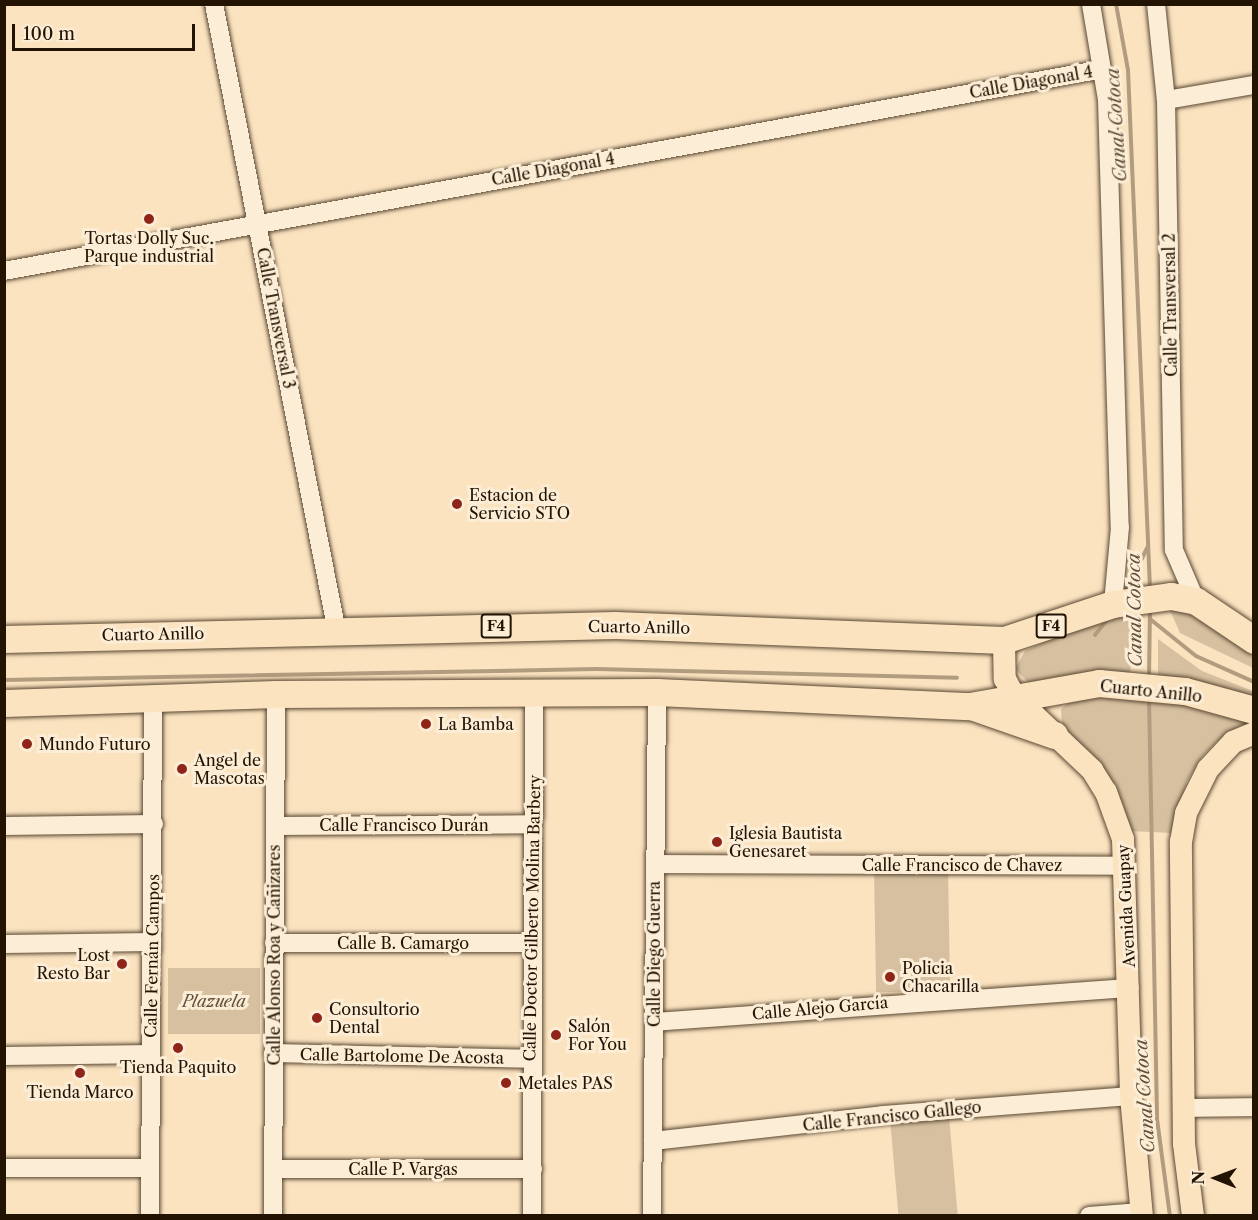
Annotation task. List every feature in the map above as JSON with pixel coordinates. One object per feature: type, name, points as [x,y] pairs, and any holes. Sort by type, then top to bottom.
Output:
[{"type":"highway","name":"Cuarto Anillo","points":[[4,639],[615,625],[1004,640],[1124,602],[1184,599]]},
{"type":"highway","points":[[1184,599],[1254,640]]},
{"type":"highway","name":"Cuarto Anillo","points":[[4,703],[276,694],[657,692],[970,706],[1014,696],[1099,683],[1159,689],[1254,710]]},
{"type":"highway","points":[[970,706],[1054,735]]},
{"type":"main road","name":"Avenida Guapay","points":[[1004,640],[1005,679],[1014,696],[1054,735],[1075,751],[1106,792],[1123,839],[1130,988],[1131,1096],[1142,1214]]},
{"type":"main road","points":[[1192,1215],[1183,1108],[1178,900],[1186,813],[1219,755],[1254,733]]},
{"type":"street","name":"Calle Transversal 3","points":[[214,4],[337,632]]},
{"type":"street","points":[[1091,4],[1102,69],[1124,602]]},
{"type":"street","name":"Calle Transversal 2","points":[[1156,4],[1166,100],[1174,550],[1184,599]]},
{"type":"street","name":"Calle Diagonal 4","points":[[4,272],[257,222],[1102,69]]},
{"type":"street","points":[[1166,100],[1254,85]]},
{"type":"street","name":"Calle Doctor Gilberto Molina Barbery","points":[[532,1215],[534,692]]},
{"type":"street","name":"Calle Diego Guerra","points":[[652,1215],[657,692]]},
{"type":"street","name":"Calle Alonso Roa y Cañizares","points":[[273,1215],[276,694]]},
{"type":"street","name":"Calle Fernán Campos","points":[[150,1215],[153,697]]},
{"type":"street","points":[[4,826],[153,824]]},
{"type":"street","name":"Calle Francisco Durán","points":[[275,826],[533,824]]},
{"type":"street","name":"Calle Francisco de Chavez","points":[[655,864],[1125,866]]},
{"type":"street","points":[[4,944],[152,942]]},
{"type":"street","name":"Calle B. Camargo","points":[[274,943],[532,943]]},
{"type":"street","name":"Calle Alejo García","points":[[654,1022],[1130,988]]},
{"type":"street","name":"Calle Bartolome De Acosta","points":[[273,1053],[531,1059]]},
{"type":"street","points":[[4,1056],[151,1054]]},
{"type":"street","name":"Calle Francisco Gallego","points":[[653,1142],[915,1112],[1131,1096]]},
{"type":"street","points":[[1183,1108],[1254,1107]]},
{"type":"street","points":[[4,1168],[149,1168]]},
{"type":"street","name":"Calle P. Vargas","points":[[273,1169],[532,1169]]},
{"type":"street","points":[[1089,1215],[1142,1214]]},
{"type":"green space","points":[[1169,608],[1201,618],[1253,655],[1253,668],[1180,633]]},
{"type":"green space","points":[[1135,611],[1130,675],[1029,683],[1015,669],[1025,651],[1092,620]]},
{"type":"green space","points":[[1158,639],[1202,671],[1253,691],[1253,700],[1158,680]]},
{"type":"green space","points":[[1079,694],[1171,699],[1253,720],[1226,733],[1203,755],[1187,781],[1172,833],[1129,831],[1116,785],[1062,724],[1061,709]]},
{"type":"green space","points":[[948,869],[950,991],[876,992],[874,870]]},
{"type":"green space","name":"Plazuela","points":[[168,968],[260,968],[260,1034],[168,1034]]},
{"type":"green space","points":[[949,1116],[958,1215],[899,1216],[890,1121]]},
{"type":"waterway","name":"Canal Cotoca","points":[[1116,4],[1128,70],[1150,589]]},
{"type":"waterway","points":[[1125,593],[1148,546]]},
{"type":"waterway","name":"Canal Cotoca","points":[[1149,679],[1150,608]]},
{"type":"waterway","points":[[1095,635],[1109,617]]},
{"type":"waterway","points":[[1150,619],[1196,656],[1254,682]]},
{"type":"waterway","points":[[4,680],[596,669],[957,678]]},
{"type":"waterway","name":"Canal Cotoca","points":[[1149,698],[1157,1119],[1170,1216]]},
{"type":"place","name":"Tortas Dolly Suc. Parque industrial","points":[[149,219]]},
{"type":"place","name":"Estacion de Servicio STO","points":[[457,504]]},
{"type":"place","name":"La Bamba","points":[[426,724]]},
{"type":"place","name":"Mundo Futuro","points":[[27,744]]},
{"type":"place","name":"Angel de Mascotas","points":[[182,769]]},
{"type":"place","name":"Iglesia Bautista Genesaret","points":[[717,842]]},
{"type":"place","name":"Lost Resto Bar","points":[[122,964]]},
{"type":"place","name":"Policia Chacarilla","points":[[890,977]]},
{"type":"place","name":"Consultorio Dental","points":[[317,1018]]},
{"type":"place","name":"Salón For You","points":[[556,1035]]},
{"type":"place","name":"Tienda Paquito","points":[[178,1048]]},
{"type":"place","name":"Tienda Marco","points":[[80,1073]]},
{"type":"place","name":"Metales PAS","points":[[506,1083]]}]
